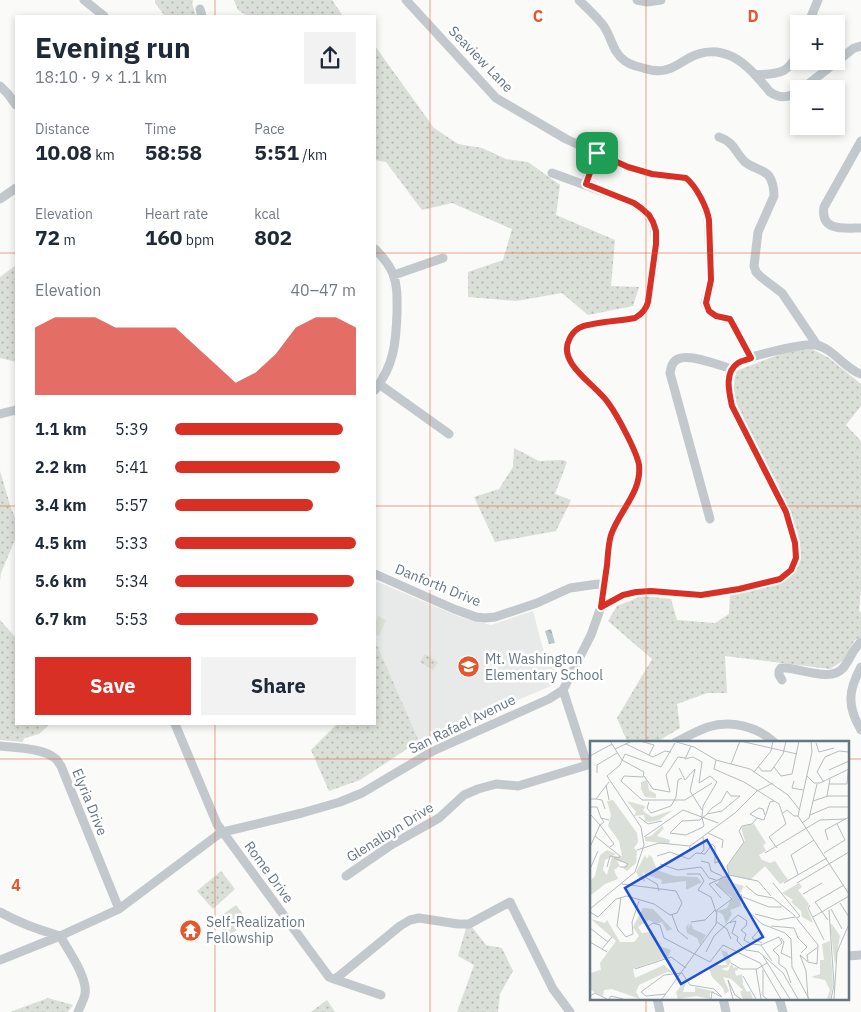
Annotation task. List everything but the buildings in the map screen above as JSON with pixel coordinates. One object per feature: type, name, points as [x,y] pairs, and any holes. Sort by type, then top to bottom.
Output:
[{"type":"street","points":[[84,0],[103,15]]},
{"type":"street","name":"Seaview Lane","points":[[406,0],[496,98],[566,139],[628,167],[652,174],[686,178],[690,182],[708,214],[711,280],[706,303],[709,311],[716,316],[730,319],[751,358]]},
{"type":"street","points":[[580,0],[607,31],[618,55],[632,65],[651,70],[667,70],[690,57],[707,52],[718,52],[743,63],[770,92],[781,97],[790,96]]},
{"type":"street","points":[[637,0],[647,2],[661,0]]},
{"type":"street","points":[[812,15],[818,0]]},
{"type":"street","points":[[813,80],[854,48],[861,46]]},
{"type":"street","points":[[754,75],[777,73],[784,71],[790,66]]},
{"type":"street","points":[[0,86],[15,104]]},
{"type":"street","points":[[719,137],[726,139],[735,147],[744,161],[768,176],[772,182],[774,196],[758,232],[754,266],[756,272],[782,293],[817,345],[861,374]]},
{"type":"street","points":[[861,142],[824,207],[823,213],[826,222],[836,228],[861,228]]},
{"type":"street","points":[[586,184],[597,153]]},
{"type":"street","points":[[552,173],[634,203],[649,215],[656,231],[656,244],[646,309],[635,318],[579,328],[573,333],[568,342],[568,358],[575,368],[609,403],[634,450],[639,463],[639,475],[636,488],[612,534],[601,607],[591,635],[563,690]]},
{"type":"street","points":[[0,199],[15,189]]},
{"type":"street","points":[[376,250],[389,265],[394,275],[397,296],[394,352],[390,364],[377,387],[450,434]]},
{"type":"street","points":[[394,275],[443,258]]},
{"type":"street","points":[[601,607],[623,595],[636,592],[651,591],[701,595],[739,589],[780,579],[791,570],[796,558],[795,543],[786,512],[732,406],[728,392],[729,378],[732,369],[738,362],[776,351],[804,345],[817,345]]},
{"type":"street","points":[[710,519],[670,373],[672,364],[680,358],[693,358],[732,369]]},
{"type":"street","points":[[0,414],[15,410]]},
{"type":"street","name":"Danforth Drive","points":[[376,574],[454,609],[476,617],[485,618],[495,617],[537,603],[570,588],[605,583]]},
{"type":"street","points":[[782,680],[779,675],[779,671],[782,668],[794,668],[831,675],[838,672],[843,669],[857,645],[861,642]]},
{"type":"street","points":[[861,667],[851,687],[850,696],[851,705],[861,730]]},
{"type":"street","name":"Glenalbyn Drive","points":[[346,876],[392,845],[439,818],[464,795],[496,784],[518,786],[590,765],[563,690]]},
{"type":"street","name":"San Rafael Avenue","points":[[0,960],[119,910],[223,832],[302,813],[340,802],[362,793],[433,751],[563,690]]},
{"type":"street","points":[[678,741],[707,728],[728,724],[750,728],[762,733],[773,741]]},
{"type":"street","name":"Rome Drive","points":[[175,725],[217,824],[325,972],[334,979]]},
{"type":"street","name":"Elyria Drive","points":[[0,746],[36,751],[56,759],[61,766],[119,910]]},
{"type":"street","points":[[334,979],[410,920],[419,918],[469,924],[510,902],[552,989],[570,1012]]},
{"type":"street","points":[[0,912],[37,929],[60,936],[82,975],[86,992],[78,1012]]},
{"type":"street","points":[[848,956],[861,955]]},
{"type":"street","points":[[334,979],[382,995]]},
{"type":"shaded area","points":[[155,0],[193,0],[192,3],[196,15],[164,15],[155,3]]},
{"type":"shaded area","points":[[234,0],[332,0],[342,15],[246,15],[238,10]]},
{"type":"shaded area","points":[[376,47],[434,128],[458,144],[482,148],[506,159],[528,162],[560,185],[556,215],[615,240],[611,286],[639,287],[633,306],[588,315],[562,293],[516,301],[468,297],[468,272],[503,260],[512,229],[452,203],[422,210],[386,162],[376,160]]},
{"type":"shaded area","points":[[15,266],[15,362],[0,358],[0,277]]},
{"type":"shaded area","points":[[812,349],[829,358],[861,384],[861,406],[846,425],[861,441],[861,591],[859,611],[861,612],[861,637],[854,641],[844,660],[830,669],[725,656],[727,693],[707,693],[677,704],[680,728],[660,740],[627,741],[617,718],[652,659],[608,621],[617,606],[642,596],[671,599],[677,620],[715,623],[729,614],[730,594],[786,580],[800,560],[799,542],[779,486],[752,437],[732,394],[736,371],[786,352]]},
{"type":"shaded area","points":[[514,448],[539,461],[563,460],[567,462],[555,494],[571,500],[556,531],[495,542],[474,497],[499,489],[513,467]]},
{"type":"shaded area","points":[[0,471],[15,518],[15,539],[1,573],[0,581]]},
{"type":"shaded area","name":"Mt. Washington Elementary School","points":[[376,583],[460,617],[491,625],[533,611],[546,660],[558,674],[551,686],[419,741],[376,645]]},
{"type":"shaded area","points":[[378,616],[386,620],[379,636],[376,634]]},
{"type":"shaded area","points":[[0,620],[15,637],[15,725],[49,725],[39,734],[25,738],[22,742],[0,740]]},
{"type":"shaded area","points":[[377,645],[419,741],[360,780],[329,791],[311,750],[336,725],[376,725]]},
{"type":"shaded area","points":[[425,654],[438,662],[433,670],[420,662]]},
{"type":"shaded area","points":[[221,871],[235,889],[213,909],[197,891]]},
{"type":"shaded area","points":[[236,905],[248,921],[228,937],[215,920]]},
{"type":"shaded area","points":[[472,927],[486,945],[502,948],[513,971],[500,994],[498,1012],[457,1012],[474,965],[458,956],[466,928]]},
{"type":"shaded area","points":[[48,998],[73,1005],[68,1012],[10,1012]]},
{"type":"shaded area","points":[[327,1000],[335,1012],[311,1012]]},
{"type":"water","points":[[551,629],[555,643],[549,644],[545,631]]},
{"type":"place","name":"Mt. Washington Elementary School","points":[[469,667]]},
{"type":"place","name":"Self-Realization Fellowship","points":[[190,930]]},
{"type":"route","points":[[597,153],[628,167],[652,174],[686,178],[704,204],[709,220],[711,280],[706,303],[709,311],[716,316],[730,319],[751,358],[738,362],[732,369],[728,392],[732,406],[786,512],[795,543],[796,558],[794,564],[791,570],[780,579],[739,589],[701,595],[651,591],[636,592],[623,595],[601,607],[612,534],[636,488],[639,463],[609,403],[575,368],[568,358],[568,342],[573,333],[579,328],[635,318],[646,309],[656,244],[656,231],[649,215],[634,203],[586,184],[597,153]]}]
